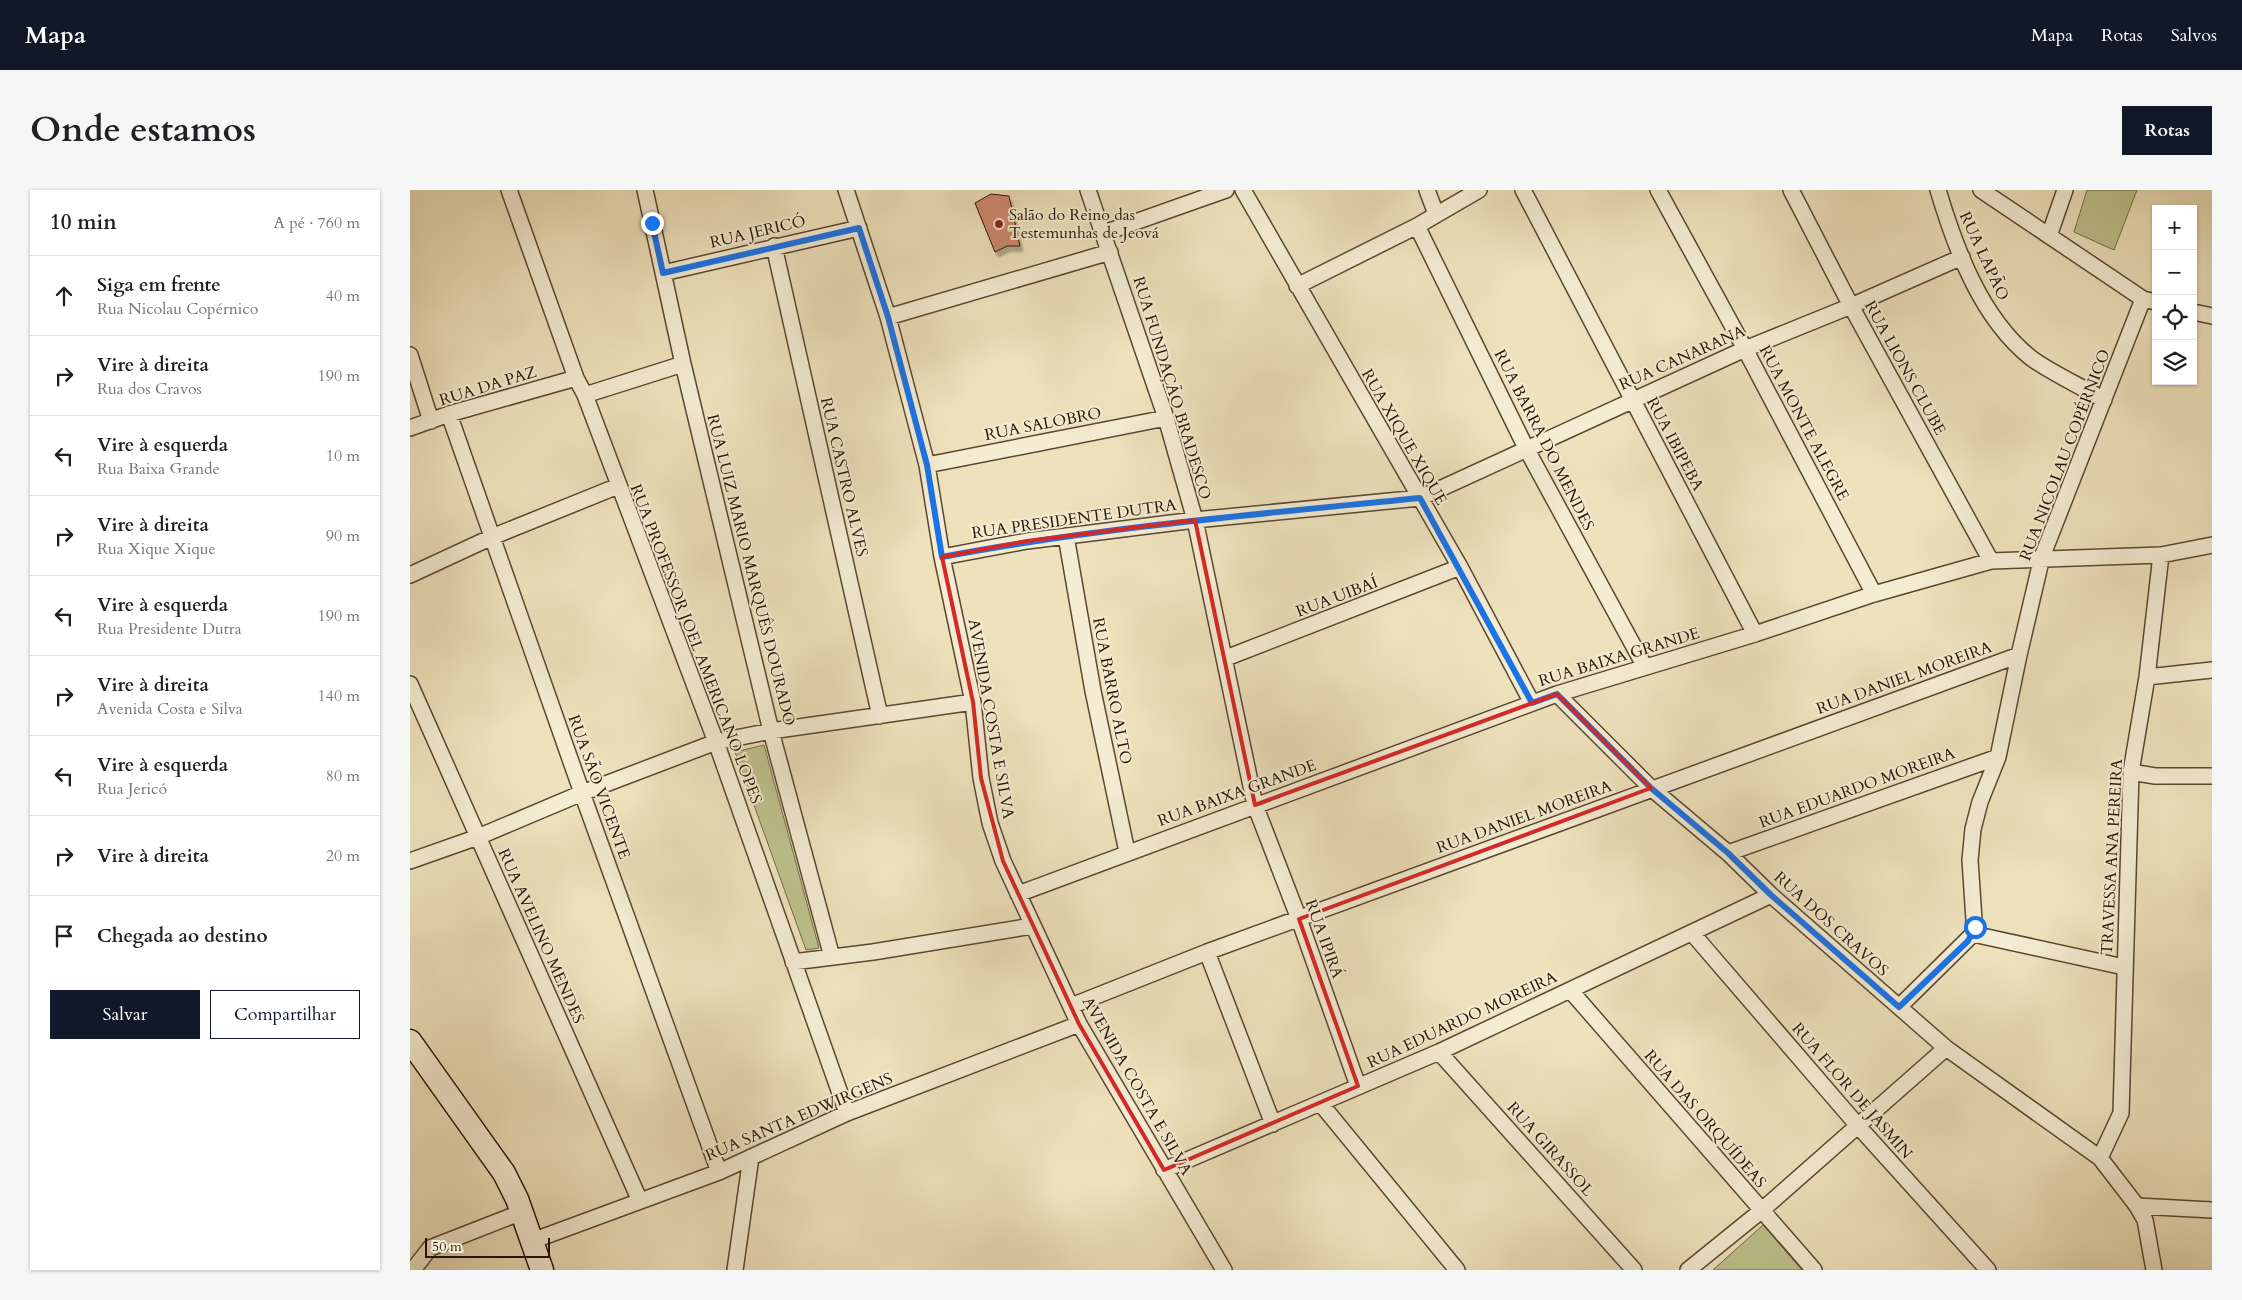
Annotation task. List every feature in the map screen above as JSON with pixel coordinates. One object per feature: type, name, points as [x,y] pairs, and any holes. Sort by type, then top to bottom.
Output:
[{"type":"main road","points":[[410,1041],[504,1173],[522,1212],[542,1270]]},
{"type":"street","name":"RUA PROFESSOR JOEL AMERICANO LOPES","points":[[509,190],[576,378],[585,396],[716,742],[847,1113]]},
{"type":"street","name":"RUA LUIZ MARIO MARQUÊS DOURADO","points":[[644,190],[683,364],[771,731],[832,957]]},
{"type":"street","name":"AVENIDA COSTA E SILVA","points":[[846,190],[888,317],[927,465],[942,557],[973,702],[981,778],[990,823],[1003,862],[1079,1024],[1224,1270]]},
{"type":"street","name":"RUA FUNDAÇÃO BRADESCO","points":[[1088,190],[1166,418],[1195,520],[1226,658],[1255,805]]},
{"type":"street","points":[[1104,233],[1226,190]]},
{"type":"street","name":"RUA XIQUE XIQUE","points":[[1243,190],[1460,567],[1532,703]]},
{"type":"street","points":[[1427,190],[1436,214]]},
{"type":"street","points":[[1297,286],[1417,226],[1479,190]]},
{"type":"street","name":"RUA IBIPEBA","points":[[1523,190],[1631,400],[1755,634]]},
{"type":"street","name":"RUA MONTE ALEGRE","points":[[1658,190],[1745,349],[1874,594]]},
{"type":"street","name":"RUA LIONS CLUBE","points":[[1791,190],[1851,306],[1991,561]]},
{"type":"street","name":"RUA LAPÃO","points":[[1938,190],[1947,221],[1986,307],[2009,337],[2032,358],[2104,400]]},
{"type":"street","points":[[1980,190],[2149,301]]},
{"type":"street","points":[[2049,236],[2065,190]]},
{"type":"street","name":"RUA BARRA DO MENDES","points":[[1417,226],[1526,448],[1645,667]]},
{"type":"street","name":"RUA JERICÓ","points":[[663,273],[859,228]]},
{"type":"street","name":"RUA CASTRO ALVES","points":[[774,246],[880,716]]},
{"type":"street","points":[[888,317],[1110,252]]},
{"type":"street","name":"RUA CANARANA","points":[[1420,498],[1745,349],[1851,306],[1962,257]]},
{"type":"street","name":"RUA NICOLAU COPÉRNICO","points":[[1973,934],[1974,920],[1970,860],[1973,828],[1980,802],[1998,756],[2042,558],[2104,400],[2149,301]]},
{"type":"street","points":[[2197,313],[2212,316]]},
{"type":"street","points":[[410,355],[431,421]]},
{"type":"street","points":[[585,396],[683,364]]},
{"type":"street","name":"RUA DA PAZ","points":[[410,428],[449,414],[576,378]]},
{"type":"street","name":"RUA SÃO VICENTE","points":[[449,414],[582,793],[719,1172]]},
{"type":"street","name":"RUA SALOBRO","points":[[927,465],[1166,418]]},
{"type":"street","points":[[410,575],[492,537],[618,486]]},
{"type":"street","name":"RUA PRESIDENTE DUTRA","points":[[942,557],[1066,536],[1195,520],[1420,498]]},
{"type":"street","name":"RUA BARRO ALTO","points":[[1066,536],[1093,691],[1127,852]]},
{"type":"street","name":"RUA BAIXA GRANDE","points":[[1018,894],[1557,694],[1755,634],[1874,594],[1991,561],[2161,554],[2212,545]]},
{"type":"street","name":"TRAVESSA ANA PEREIRA","points":[[2100,1158],[2120,1113],[2131,772],[2147,677],[2161,554]]},
{"type":"street","name":"RUA UIBAÍ","points":[[1226,658],[1460,567]]},
{"type":"street","name":"RUA DANIEL MOREIRA","points":[[1071,1006],[1207,952],[1651,788],[2019,656]]},
{"type":"street","points":[[2147,677],[2212,670]]},
{"type":"street","name":"RUA AVELINO MENDES","points":[[410,684],[640,1202]]},
{"type":"street","name":"RUA DOS CRAVOS","points":[[1557,694],[1651,788],[1728,853],[1771,895],[1946,1048],[2100,1158],[2137,1206],[2145,1220],[2154,1270]]},
{"type":"street","points":[[410,862],[478,837],[582,793],[716,742],[771,731],[973,702]]},
{"type":"street","name":"RUA EDUARDO MOREIRA","points":[[1728,853],[1998,756]]},
{"type":"street","points":[[2131,772],[2155,776],[2212,776]]},
{"type":"street","name":"RUA IPIRÁ","points":[[1255,805],[1299,919],[1358,1086]]},
{"type":"street","name":"RUA EDUARDO MOREIRA","points":[[1164,1170],[1439,1052],[1771,895]]},
{"type":"street","points":[[793,962],[1032,926]]},
{"type":"street","name":"RUA FLOR DE JASMIN","points":[[1692,932],[1859,1127],[1988,1270]]},
{"type":"street","points":[[1899,1007],[1973,934],[2124,967]]},
{"type":"street","points":[[1207,952],[1274,1124]]},
{"type":"street","name":"RUA DAS ORQUÍDEAS","points":[[1570,990],[1814,1270]]},
{"type":"street","name":"RUA SANTA EDWIRGENS","points":[[532,1241],[719,1172],[847,1113],[1079,1024]]},
{"type":"street","points":[[1688,1270],[1762,1211],[1946,1048]]},
{"type":"street","name":"RUA GIRASSOL","points":[[1439,1052],[1634,1270]]},
{"type":"street","points":[[1321,1104],[1457,1270]]},
{"type":"street","points":[[735,1270],[751,1157]]},
{"type":"street","points":[[2137,1206],[2212,1210]]},
{"type":"street","points":[[412,1270],[430,1248],[522,1212]]},
{"type":"highlighted area","points":[[1195,520],[1255,805],[1557,694],[1651,788],[1299,919],[1358,1086],[1164,1170],[1079,1024],[1003,861],[981,778],[973,702],[942,557],[1027,541]]},
{"type":"green space","points":[[2087,190],[2137,190],[2114,250],[2074,232]]},
{"type":"green space","points":[[764,745],[819,948],[806,950],[735,752]]},
{"type":"green space","points":[[1763,1225],[1802,1270],[1713,1270]]},
{"type":"building","name":"Salão do Reino das Testemunhas de Jeová","points":[[991,194],[1009,196],[1020,246],[1007,246],[995,252],[975,203]]},
{"type":"place","name":"Salão do Reino das Testemunhas de Jeová","points":[[999,224]]},
{"type":"route","points":[[652,223],[663,273],[859,228],[888,317],[927,465],[942,557],[1027,541],[1195,520],[1420,498],[1460,567],[1532,703],[1557,694],[1651,788],[1728,853],[1771,895],[1899,1007],[1968,941],[1975,927]]}]
